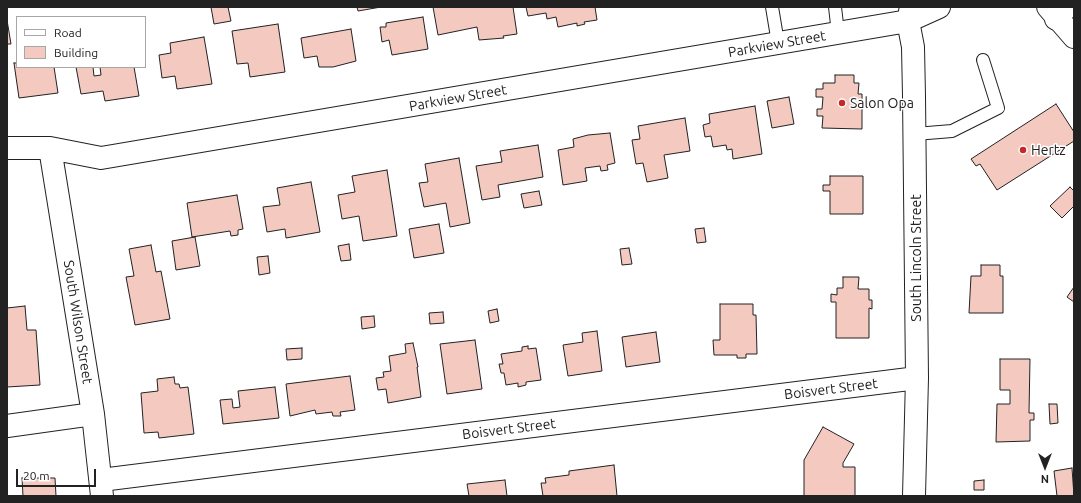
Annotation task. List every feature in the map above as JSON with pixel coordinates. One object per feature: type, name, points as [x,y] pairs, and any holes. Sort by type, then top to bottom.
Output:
[{"type":"street","points":[[909,14],[939,7]]},
{"type":"street","points":[[1052,10],[1074,37]]},
{"type":"street","name":"Parkview Street","points":[[7,148],[50,148],[101,158],[838,33],[909,14]]},
{"type":"street","name":"South Lincoln Street","points":[[909,14],[913,47],[915,134],[917,378],[914,496]]},
{"type":"street","name":"South Wilson Street","points":[[50,148],[93,414],[102,488]]},
{"type":"street","name":"Boisvert Street","points":[[102,488],[917,378]]},
{"type":"street","points":[[7,426],[93,414]]},
{"type":"lane","points":[[772,7],[778,43]]},
{"type":"lane","points":[[835,7],[838,33]]},
{"type":"lane","points":[[915,134],[952,131],[998,108],[983,60]]},
{"type":"building","points":[[211,7],[228,7],[231,21],[214,24]]},
{"type":"building","points":[[357,7],[381,7],[358,11]]},
{"type":"building","points":[[433,7],[513,7],[517,34],[503,36],[504,38],[479,40],[477,27],[438,35]]},
{"type":"building","points":[[526,7],[595,7],[597,20],[584,22],[585,24],[577,26],[577,23],[558,27],[556,17],[547,19],[546,13],[528,16]]},
{"type":"building","points":[[423,17],[428,49],[392,55],[389,40],[382,42],[380,27],[386,27],[386,23]]},
{"type":"building","points":[[7,20],[11,44],[7,44]]},
{"type":"building","points":[[278,24],[285,72],[250,77],[248,63],[237,64],[232,31]]},
{"type":"building","points":[[351,29],[356,61],[333,67],[319,67],[317,56],[304,58],[301,38]]},
{"type":"building","points":[[204,37],[212,84],[177,89],[175,76],[162,78],[159,55],[171,53],[170,43]]},
{"type":"building","points":[[14,63],[16,63],[16,68],[54,68],[58,93],[19,98]]},
{"type":"building","points":[[76,68],[93,68],[94,76],[101,75],[100,68],[134,68],[139,96],[105,101],[103,91],[81,94]]},
{"type":"building","name":"Salon Opa","points":[[835,75],[854,75],[854,83],[859,83],[858,94],[862,94],[862,129],[822,128],[823,116],[817,116],[817,109],[822,109],[823,97],[816,97],[816,89],[823,89],[823,83],[835,83]]},
{"type":"building","points":[[789,97],[794,124],[772,128],[767,101]]},
{"type":"building","name":"Hertz","points":[[1056,104],[1074,132],[1074,141],[997,190],[980,164],[976,166],[971,159]]},
{"type":"building","points":[[755,106],[762,154],[733,159],[732,149],[727,150],[726,145],[713,147],[711,136],[705,137],[703,125],[710,123],[709,114]]},
{"type":"building","points":[[685,118],[690,151],[664,155],[668,178],[647,182],[643,163],[636,164],[632,140],[640,139],[638,126]]},
{"type":"building","points":[[610,133],[615,163],[607,165],[608,170],[601,171],[600,166],[585,168],[587,181],[563,185],[558,150],[574,147],[573,139],[588,135]]},
{"type":"building","points":[[538,145],[543,177],[498,185],[500,197],[482,200],[476,166],[502,162],[500,151]]},
{"type":"building","points":[[459,158],[470,223],[450,227],[446,203],[424,207],[419,183],[428,182],[425,164]]},
{"type":"building","points":[[387,170],[397,236],[363,241],[359,216],[342,219],[338,195],[355,192],[352,176]]},
{"type":"building","points":[[830,176],[863,176],[863,214],[830,214],[830,191],[823,191],[823,185],[830,185]]},
{"type":"building","points":[[311,182],[320,232],[286,238],[285,229],[267,232],[263,207],[280,205],[277,188]]},
{"type":"building","points":[[1070,187],[1074,191],[1074,206],[1062,218],[1050,206]]},
{"type":"building","points":[[539,191],[542,205],[524,208],[521,194]]},
{"type":"building","points":[[237,195],[243,229],[238,230],[238,235],[231,236],[230,231],[192,237],[187,203]]},
{"type":"building","points":[[439,224],[444,253],[414,258],[409,229]]},
{"type":"building","points":[[704,228],[706,242],[697,243],[695,229]]},
{"type":"building","points":[[195,237],[200,266],[176,270],[172,241]]},
{"type":"building","points":[[349,244],[351,260],[341,261],[338,246]]},
{"type":"building","points":[[151,245],[156,272],[161,271],[170,319],[135,325],[126,277],[134,276],[129,249]]},
{"type":"building","points":[[629,248],[632,264],[622,265],[620,249]]},
{"type":"building","points":[[268,256],[270,273],[259,275],[257,257]]},
{"type":"building","points":[[981,265],[1000,265],[1000,276],[1003,276],[1003,313],[969,313],[971,276],[981,276]]},
{"type":"building","points":[[843,277],[859,277],[858,289],[869,289],[869,300],[872,300],[872,309],[869,308],[869,338],[836,338],[836,302],[831,302],[831,294],[837,295],[837,288],[843,288]]},
{"type":"building","points":[[1074,287],[1074,302],[1067,297]]},
{"type":"building","points":[[720,304],[753,304],[753,315],[756,315],[757,354],[746,354],[746,358],[737,358],[737,355],[714,355],[713,340],[720,340]]},
{"type":"building","points":[[25,306],[27,330],[36,330],[40,385],[7,387],[7,308]]},
{"type":"building","points":[[497,309],[499,321],[490,323],[488,311]]},
{"type":"building","points":[[443,312],[444,323],[430,324],[429,313]]},
{"type":"building","points":[[374,316],[375,327],[362,329],[361,317]]},
{"type":"building","points":[[597,331],[602,371],[568,376],[563,345],[583,342],[582,333]]},
{"type":"building","points":[[656,332],[660,362],[626,367],[622,337]]},
{"type":"building","points":[[475,340],[482,389],[447,394],[440,344]]},
{"type":"building","points":[[413,343],[418,367],[421,397],[388,403],[386,389],[378,390],[376,378],[384,377],[383,372],[391,371],[389,356],[406,353],[405,344]]},
{"type":"building","points":[[528,346],[528,349],[536,348],[541,380],[526,382],[526,385],[518,387],[518,383],[506,385],[504,373],[501,373],[499,364],[503,364],[501,354],[522,351],[522,347]]},
{"type":"building","points":[[302,348],[302,359],[287,360],[286,349]]},
{"type":"building","points":[[1000,359],[1030,359],[1029,413],[1034,413],[1034,420],[1030,420],[1030,441],[996,442],[997,404],[1010,404],[1010,390],[1000,390]]},
{"type":"building","points":[[350,376],[355,410],[340,412],[341,416],[333,416],[332,412],[316,414],[315,410],[290,416],[286,384]]},
{"type":"building","points":[[174,377],[175,384],[179,384],[180,388],[188,387],[194,434],[159,438],[158,432],[144,433],[141,393],[158,391],[157,379]]},
{"type":"building","points":[[275,387],[279,418],[223,424],[220,400],[232,399],[233,408],[240,407],[238,391]]},
{"type":"building","points":[[1049,404],[1057,404],[1058,423],[1050,424]]},
{"type":"building","points":[[823,427],[854,444],[843,463],[843,467],[855,467],[855,496],[804,496],[804,460]]},
{"type":"building","points":[[614,465],[617,496],[543,496],[541,483],[546,483],[545,478],[569,475],[569,471]]},
{"type":"building","points":[[1072,468],[1074,496],[1057,496],[1054,471]]},
{"type":"building","points":[[22,478],[55,478],[56,496],[23,496]]},
{"type":"building","points":[[505,480],[507,496],[469,496],[467,484]]},
{"type":"building","points":[[984,480],[984,490],[974,490],[974,481]]},
{"type":"place","name":"Salon Opa","points":[[842,103]]},
{"type":"place","name":"Hertz","points":[[1023,150]]}]
